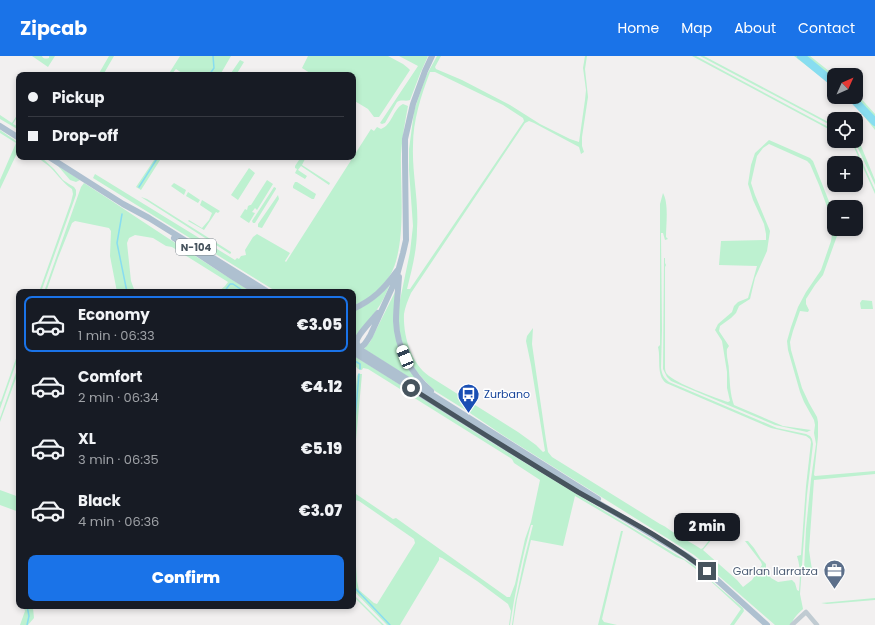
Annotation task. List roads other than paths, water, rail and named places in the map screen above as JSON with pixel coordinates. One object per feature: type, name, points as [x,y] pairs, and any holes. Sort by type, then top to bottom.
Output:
[{"type":"main road","points":[[432,56],[412,104],[406,139],[406,240],[401,265],[396,322],[401,346],[412,370],[420,381],[455,410]]},
{"type":"main road","points":[[0,126],[16,136]]},
{"type":"main road","name":"N-104","points":[[54,160],[252,289]]},
{"type":"main road","name":"N-104","points":[[123,204],[149,218],[263,289]]},
{"type":"main road","points":[[356,308],[379,293],[401,265]]},
{"type":"main road","points":[[356,348],[362,347],[366,342],[396,279],[401,265]]},
{"type":"main road","points":[[356,344],[359,335],[381,311]]},
{"type":"main road","points":[[356,350],[563,476],[696,563],[767,625]]},
{"type":"main road","points":[[356,350],[387,373],[513,452],[639,526]]},
{"type":"street","points":[[792,625],[806,612],[817,625]]},
{"type":"waterway","points":[[211,72],[214,68],[213,56]]},
{"type":"waterway","points":[[801,56],[827,77]]},
{"type":"waterway","points":[[858,104],[875,122]]},
{"type":"waterway","points":[[139,187],[156,160]]},
{"type":"waterway","points":[[122,214],[117,243],[126,289]]},
{"type":"waterway","points":[[226,289],[230,284],[233,284],[240,289]]},
{"type":"waterway","points":[[356,362],[360,364],[360,369]]},
{"type":"waterway","points":[[356,408],[359,374]]},
{"type":"waterway","points":[[356,589],[390,625]]},
{"type":"waterway","points":[[27,625],[29,616],[28,609]]},
{"type":"place","name":"Zurbano","points":[[468,414]]},
{"type":"place","name":"Garlan Ilarratza","points":[[834,590]]}]
